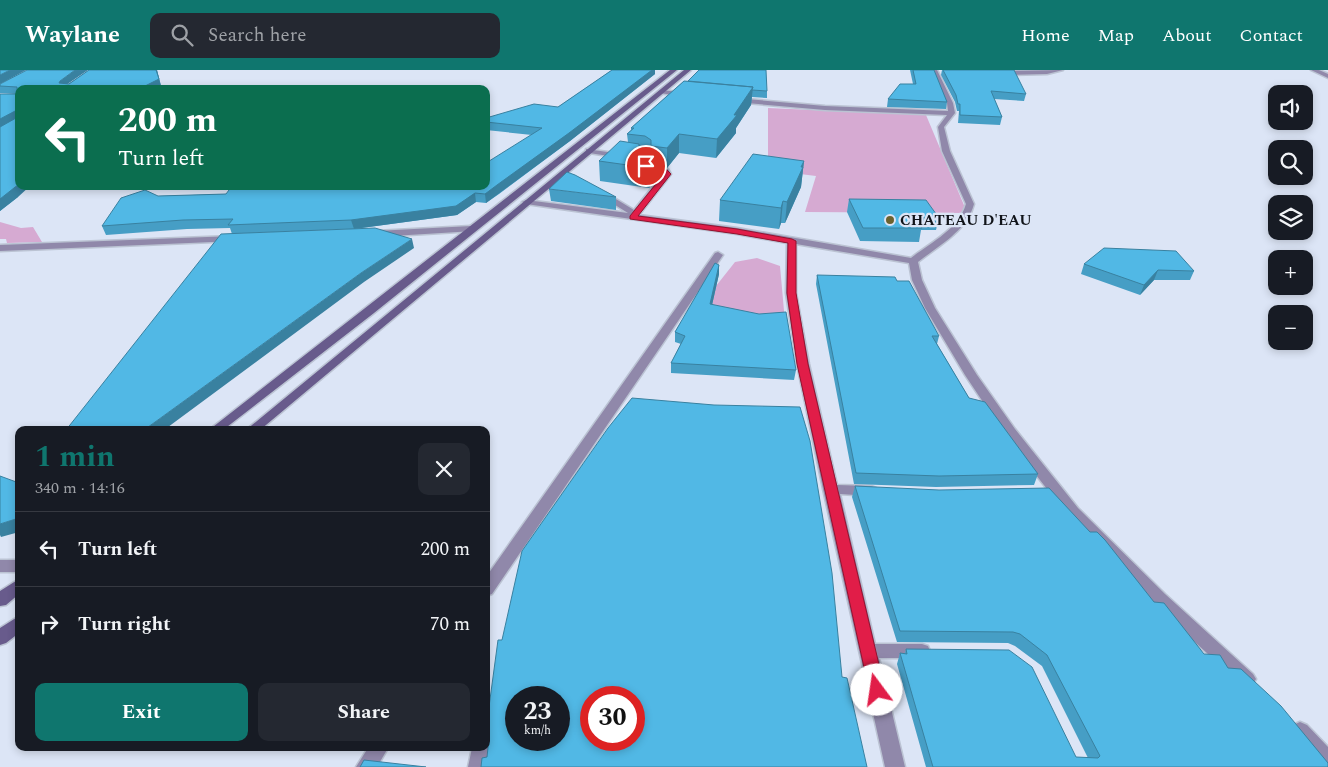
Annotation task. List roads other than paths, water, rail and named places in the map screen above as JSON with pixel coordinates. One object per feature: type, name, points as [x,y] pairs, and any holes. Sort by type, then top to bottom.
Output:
[{"type":"main road","points":[[220,426],[370,311],[471,229],[674,70]]},
{"type":"main road","points":[[257,426],[688,70]]},
{"type":"main road","points":[[0,600],[15,588]]},
{"type":"main road","points":[[0,638],[15,626]]},
{"type":"street","points":[[934,70],[945,72]]},
{"type":"street","points":[[526,202],[634,215],[913,261],[953,230],[970,211],[970,204],[946,151],[941,127],[952,113],[950,103],[934,70]]},
{"type":"street","points":[[990,72],[1030,73],[1060,70]]},
{"type":"street","points":[[1314,70],[1328,76]]},
{"type":"street","points":[[661,92],[699,96]]},
{"type":"street","points":[[727,99],[817,107],[952,113]]},
{"type":"street","points":[[589,151],[637,159],[647,162],[646,168],[665,171],[667,174],[634,215]]},
{"type":"street","points":[[556,178],[569,180]]},
{"type":"street","points":[[594,190],[634,215]]},
{"type":"street","points":[[368,234],[471,229]]},
{"type":"street","points":[[0,248],[239,239]]},
{"type":"street","points":[[792,241],[791,293],[803,364],[895,767]]},
{"type":"street","points":[[490,584],[718,255]]},
{"type":"street","points":[[913,261],[917,280],[930,308],[971,375],[1010,432],[1072,512],[1159,599],[1259,690]]},
{"type":"street","points":[[830,489],[888,492]]},
{"type":"street","points":[[1039,493],[1058,492]]},
{"type":"street","points":[[0,566],[15,566]]},
{"type":"street","points":[[867,651],[942,651]]},
{"type":"street","points":[[1287,718],[1328,760]]},
{"type":"street","points":[[366,767],[377,751]]},
{"type":"street","points":[[478,767],[481,751]]},
{"type":"place","name":"CHATEAU D'EAU","points":[[890,220]]}]
